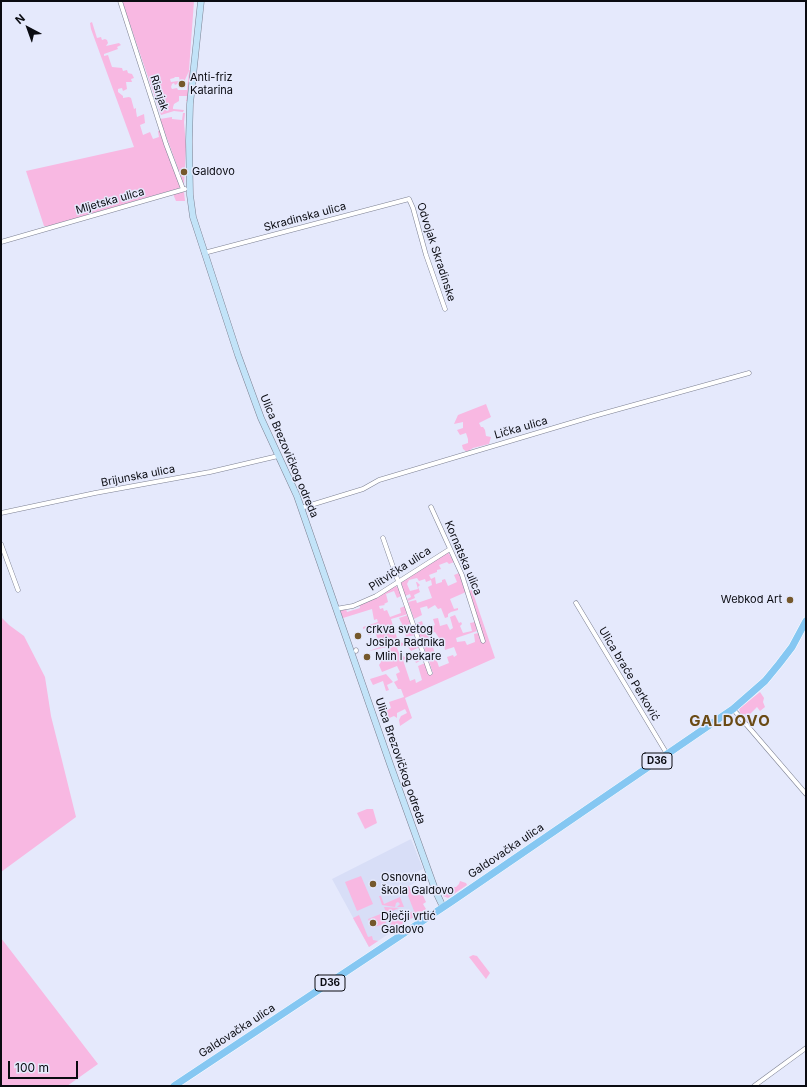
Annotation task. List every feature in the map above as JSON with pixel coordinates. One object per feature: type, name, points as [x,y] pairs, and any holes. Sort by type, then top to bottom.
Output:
[{"type":"main road","name":"Ulica Brezovičkog odreda","points":[[201,1],[190,104],[190,188],[193,217],[204,254],[261,418],[301,508],[390,764],[438,897],[443,907]]},
{"type":"main road","name":"Galdovačka ulica","points":[[174,1086],[443,907],[733,709],[764,681],[779,664],[792,647],[806,621]]},
{"type":"street","name":"Risnjak","points":[[120,1],[166,144],[184,189]]},
{"type":"street","name":"Mljetska ulica","points":[[1,242],[190,188]]},
{"type":"street","name":"Skradinska ulica","points":[[204,254],[408,199],[410,201]]},
{"type":"street","name":"Odvojak Skradinske","points":[[410,201],[445,309]]},
{"type":"street","name":"Lička ulica","points":[[301,508],[363,489],[379,480],[601,414],[749,373]]},
{"type":"street","name":"Brijunska ulica","points":[[1,513],[95,493],[210,472],[278,456]]},
{"type":"street","name":"Kornatska ulica","points":[[431,507],[462,575],[483,641]]},
{"type":"street","points":[[383,538],[430,673]]},
{"type":"street","points":[[1,544],[18,590]]},
{"type":"street","name":"Plitvička ulica","points":[[336,609],[353,606],[388,589],[398,581],[450,549]]},
{"type":"street","name":"Ulica braće Perković","points":[[576,603],[667,754]]},
{"type":"street","points":[[733,709],[806,794]]},
{"type":"street","points":[[754,1086],[806,1048]]},
{"type":"shaded area","points":[[122,1],[194,1],[188,101],[186,101],[187,96],[179,96],[179,101],[174,104],[173,109],[184,110],[183,112],[174,111],[161,115]],"holes":[[[189,71],[187,90],[178,90],[177,88],[172,89],[172,84],[174,83],[175,85],[179,83],[178,81],[171,82],[170,79],[179,77],[180,82],[184,82]]]},
{"type":"shaded area","points":[[92,22],[97,38],[101,37],[102,40],[107,40],[108,43],[106,46],[119,43],[121,45],[117,47],[118,49],[104,54],[104,56],[108,55],[112,67],[122,68],[123,71],[127,70],[128,73],[132,74],[134,78],[131,79],[132,82],[126,82],[127,89],[123,91],[122,88],[118,89],[118,92],[123,96],[123,98],[131,98],[134,109],[136,108],[137,117],[144,114],[145,123],[140,125],[143,135],[150,132],[153,139],[159,137],[158,131],[160,130],[180,188],[49,226],[44,226],[26,171],[134,147],[91,29],[90,23]]},
{"type":"shaded area","points":[[183,113],[185,113],[184,122],[186,146],[184,185],[160,119],[172,117],[172,119],[182,120]]},
{"type":"shaded area","points":[[184,192],[185,201],[176,201],[173,194]]},
{"type":"shaded area","points":[[486,404],[491,417],[479,423],[485,430],[486,436],[491,437],[489,444],[473,448],[467,452],[463,449],[462,445],[468,443],[466,433],[460,435],[457,430],[463,428],[463,422],[454,424],[458,415]]},
{"type":"shaded area","points":[[448,552],[454,562],[449,564],[447,562],[439,565],[441,569],[429,575],[431,579],[435,577],[436,584],[445,579],[448,586],[457,582],[454,575],[459,573],[466,592],[450,599],[454,609],[458,608],[458,610],[451,612],[448,614],[448,617],[445,618],[441,608],[438,609],[435,605],[428,609],[427,606],[420,608],[422,615],[414,619],[408,602],[416,600],[417,603],[432,598],[428,587],[432,585],[431,580],[426,582],[425,579],[419,581],[417,578],[409,580],[407,584],[410,591],[418,589],[417,582],[420,585],[418,587],[420,592],[414,595],[415,598],[408,601],[407,599],[411,597],[410,594],[405,596],[401,583],[402,581]]},
{"type":"shaded area","points":[[396,586],[398,587],[401,596],[397,598],[394,591],[386,594],[388,602],[384,604],[385,605],[379,606],[380,609],[383,608],[384,611],[387,610],[390,617],[401,613],[400,608],[405,606],[408,614],[391,619],[394,629],[368,635],[366,628],[363,629],[363,627],[378,622],[377,619],[374,620],[372,609],[343,618],[340,612],[342,610],[346,609],[347,612],[360,608],[359,604]]},
{"type":"shaded area","points":[[472,590],[495,658],[405,698],[412,718],[400,726],[399,720],[401,716],[407,713],[405,709],[397,713],[397,718],[394,716],[387,719],[386,711],[391,708],[389,702],[404,697],[401,689],[398,689],[394,682],[398,680],[396,674],[400,672],[397,666],[382,672],[379,665],[381,659],[384,657],[390,657],[392,660],[395,659],[394,656],[391,653],[389,654],[387,647],[369,651],[380,647],[376,634],[395,631],[397,638],[394,640],[396,644],[417,638],[420,647],[411,651],[406,644],[397,648],[400,655],[402,654],[404,657],[421,651],[424,659],[416,663],[413,656],[403,660],[410,681],[415,679],[416,683],[422,680],[418,666],[425,663],[429,675],[433,674],[429,661],[436,658],[439,667],[449,663],[447,657],[453,655],[454,657],[457,655],[454,647],[445,650],[444,645],[441,646],[440,643],[433,645],[434,652],[426,655],[424,646],[439,638],[435,632],[428,634],[429,641],[422,643],[415,624],[422,621],[424,628],[428,628],[435,625],[433,619],[438,618],[440,626],[447,624],[450,630],[453,628],[450,617],[455,615],[459,623],[461,622],[462,624],[460,626],[463,633],[472,631],[470,623],[475,622],[477,631],[456,638],[457,642],[465,641],[467,645],[475,642],[474,634],[478,633],[481,640],[484,640],[469,591]]},
{"type":"shaded area","points":[[408,615],[411,624],[403,626],[399,618]]},
{"type":"shaded area","points":[[1,617],[24,636],[45,677],[51,716],[76,817],[1,872]]},
{"type":"shaded area","points":[[412,626],[415,635],[406,637],[404,628]]},
{"type":"shaded area","points":[[386,674],[393,682],[387,685],[389,690],[386,691],[383,681],[373,685],[370,679]]},
{"type":"shaded area","points":[[760,692],[764,698],[763,702],[765,707],[760,711],[757,707],[748,716],[751,721],[748,723],[744,718],[745,714],[741,715],[739,709]]},
{"type":"shaded area","points":[[367,809],[373,809],[377,823],[365,829],[357,813]]},
{"type":"shaded area","name":"Osnovna škola Galdovo","points":[[411,839],[423,869],[415,873],[417,877],[414,878],[416,882],[409,886],[420,913],[369,947],[332,879]]},
{"type":"shaded area","points":[[361,876],[373,904],[357,911],[345,882]]},
{"type":"shaded area","points":[[460,881],[466,883],[467,885],[448,898],[443,896],[450,887],[456,887]]},
{"type":"shaded area","points":[[409,886],[412,893],[420,889],[426,902],[423,904],[426,909],[393,930],[384,907],[399,908],[388,913],[391,920],[414,911],[405,888]]},
{"type":"shaded area","points":[[379,896],[381,896],[384,904],[400,897],[404,907],[397,907],[400,904],[398,902],[396,903],[395,907],[382,905]]},
{"type":"shaded area","points":[[383,913],[386,923],[372,928],[368,919]]},
{"type":"shaded area","points":[[359,915],[368,937],[372,936],[373,940],[378,941],[369,947],[353,918]]},
{"type":"shaded area","points":[[1,938],[98,1064],[67,1086],[1,1086]]},
{"type":"shaded area","points":[[473,955],[477,956],[490,973],[486,979],[469,957]]},
{"type":"place","name":"Anti-friz Katarina","points":[[182,84]]},
{"type":"place","name":"Galdovo","points":[[184,172]]},
{"type":"place","name":"Webkod Art","points":[[790,600]]},
{"type":"place","name":"crkva svetog Josipa Radnika","points":[[358,636]]},
{"type":"place","name":"Mlin i pekare","points":[[367,657]]},
{"type":"place","name":"Osnovna škola Galdovo","points":[[373,884]]},
{"type":"place","name":"Dječji vrtić Galdovo","points":[[373,923]]},
{"type":"district","name":"GALDOVO","points":[[730,721]]}]
